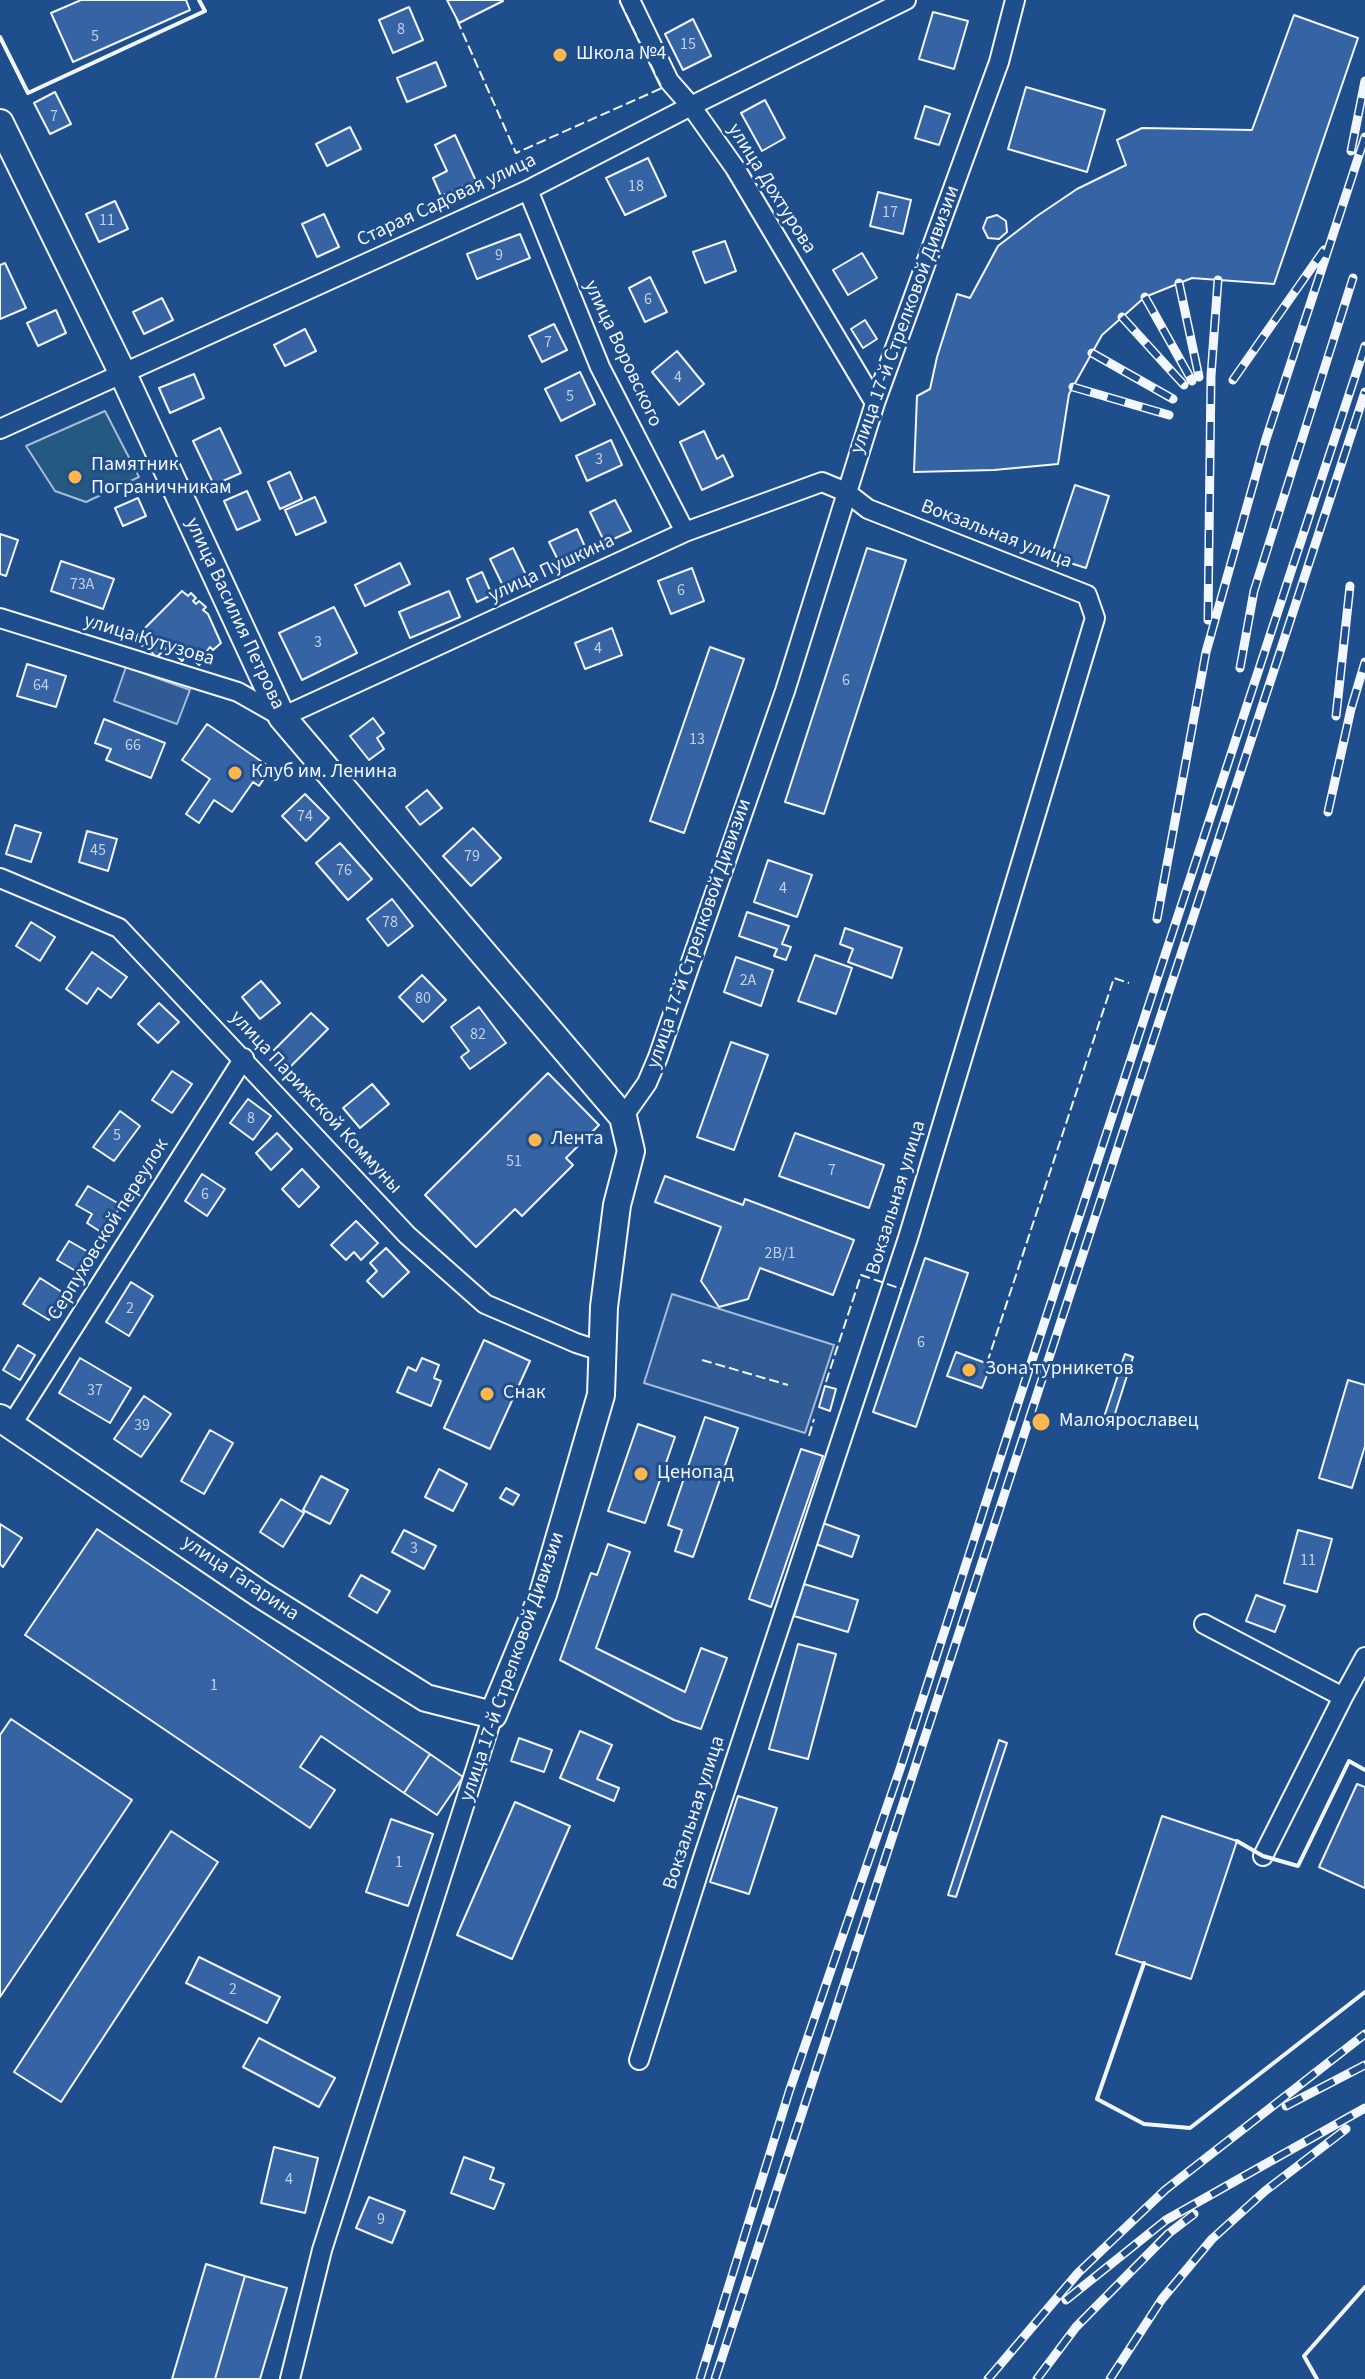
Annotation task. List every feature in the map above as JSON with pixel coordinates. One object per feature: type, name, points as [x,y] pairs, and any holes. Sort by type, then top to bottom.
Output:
[{"type":"main road","name":"улица Василия Петрова","points":[[0,123],[122,372],[282,717],[623,1117]]},
{"type":"main road","name":"улица 17-й Стрелковой Дивизии","points":[[493,1715],[543,1594],[601,1395],[604,1307],[617,1205],[631,1151],[623,1117]]},
{"type":"main road","name":"улица Гагарина","points":[[6,1421],[260,1594],[426,1698],[493,1715]]},
{"type":"street","name":"улица Дохтурова","points":[[630,0],[669,81],[691,106],[735,168],[875,403]]},
{"type":"street","name":"Старая Садовая улица","points":[[0,429],[528,190],[906,0]]},
{"type":"street","name":"улица 17-й Стрелковой Дивизии","points":[[623,1117],[647,1083],[658,1057],[785,691],[875,403],[999,62],[1015,0]]},
{"type":"street","name":"улица Воровского","points":[[528,190],[600,367],[685,532]]},
{"type":"street","name":"улица Пушкина","points":[[282,717],[685,532],[822,482],[846,492]]},
{"type":"street","name":"Вокзальная улица","points":[[639,2060],[908,1238],[1095,618],[1087,595],[868,509],[846,492]]},
{"type":"street","name":"улица Кутузова","points":[[0,618],[238,692],[282,717]]},
{"type":"street","name":"улица Парижской Коммуны","points":[[0,878],[119,928],[407,1235],[485,1304],[604,1352]]},
{"type":"street","name":"Серпуховской переулок","points":[[6,1421],[244,1058]]},
{"type":"street","points":[[1204,1624],[1343,1697]]},
{"type":"street","points":[[1263,1856],[1365,1657]]},
{"type":"street","name":"улица 17-й Стрелковой Дивизии","points":[[290,2379],[322,2250],[493,1715]]},
{"type":"shaded area","points":[[105,411],[139,477],[86,502],[55,491],[26,446]]},
{"type":"shaded area","points":[[126,667],[190,690],[177,724],[114,701]]},
{"type":"shaded area","points":[[672,1294],[834,1345],[805,1433],[644,1383]]},
{"type":"building","points":[[81,0],[186,0],[190,10],[73,62],[51,13]]},
{"type":"building","points":[[447,0],[502,0],[503,1],[459,23]]},
{"type":"building","points":[[409,7],[423,40],[393,53],[379,20]]},
{"type":"building","points":[[933,12],[968,21],[954,69],[919,59]]},
{"type":"building","points":[[1294,15],[1358,38],[1274,284],[1192,278],[1145,297],[1102,335],[1069,394],[1058,464],[994,470],[914,472],[917,396],[930,389],[957,294],[970,298],[998,246],[1037,216],[1077,189],[1126,165],[1117,140],[1142,128],[1252,130]]},
{"type":"building","points":[[693,19],[711,56],[683,70],[665,34]]},
{"type":"building","points":[[436,62],[446,86],[407,102],[397,78]]},
{"type":"building","points":[[1026,87],[1105,110],[1087,172],[1008,149]]},
{"type":"building","points":[[55,92],[71,124],[50,134],[34,103]]},
{"type":"building","points":[[765,100],[785,138],[762,151],[741,113]]},
{"type":"building","points":[[925,106],[950,114],[939,145],[915,138]]},
{"type":"building","points":[[350,127],[361,149],[327,166],[316,144]]},
{"type":"building","points":[[455,135],[476,181],[441,196],[433,178],[447,171],[435,145]]},
{"type":"building","points":[[648,158],[666,196],[625,215],[606,178]]},
{"type":"building","points":[[878,192],[911,200],[903,234],[870,226]]},
{"type":"building","points":[[115,201],[128,229],[99,242],[86,214]]},
{"type":"building","points":[[324,214],[339,247],[317,257],[302,224]]},
{"type":"building","points":[[997,215],[1006,221],[1007,232],[999,239],[988,238],[983,228],[987,218]]},
{"type":"building","points":[[520,234],[530,258],[477,279],[467,254]]},
{"type":"building","points":[[725,241],[736,271],[705,283],[693,252]]},
{"type":"building","points":[[862,253],[877,278],[848,295],[833,270]]},
{"type":"building","points":[[5,263],[26,308],[0,319],[0,265]]},
{"type":"building","points":[[650,277],[667,312],[645,322],[629,288]]},
{"type":"building","points":[[162,298],[173,320],[144,334],[133,312]]},
{"type":"building","points":[[56,310],[66,333],[38,346],[27,323]]},
{"type":"building","points":[[865,320],[877,339],[863,348],[851,329]]},
{"type":"building","points":[[554,324],[567,350],[542,362],[529,336]]},
{"type":"building","points":[[305,329],[316,351],[285,366],[274,345]]},
{"type":"building","points":[[677,351],[704,384],[679,405],[652,372]]},
{"type":"building","points":[[580,372],[595,404],[561,421],[545,389]]},
{"type":"building","points":[[194,374],[204,398],[170,413],[159,388]]},
{"type":"building","points":[[220,428],[241,473],[214,485],[193,441]]},
{"type":"building","points":[[704,431],[717,459],[723,455],[733,476],[702,490],[680,442]]},
{"type":"building","points":[[611,440],[622,465],[587,481],[576,456]]},
{"type":"building","points":[[290,472],[302,499],[280,509],[268,482]]},
{"type":"building","points":[[1075,485],[1109,496],[1086,568],[1051,557]]},
{"type":"building","points":[[247,491],[260,520],[237,530],[224,501]]},
{"type":"building","points":[[315,497],[326,522],[296,535],[285,510]]},
{"type":"building","points":[[138,498],[146,516],[123,526],[115,508]]},
{"type":"building","points":[[615,500],[631,531],[605,543],[590,512]]},
{"type":"building","points":[[577,529],[586,549],[559,562],[549,542]]},
{"type":"building","points":[[0,534],[18,540],[6,576],[0,574]]},
{"type":"building","points":[[513,548],[527,577],[504,588],[490,559]]},
{"type":"building","points":[[867,548],[906,560],[824,814],[785,802]]},
{"type":"building","points":[[61,561],[114,579],[103,609],[51,591]]},
{"type":"building","points":[[400,563],[410,584],[365,606],[355,585]]},
{"type":"building","points":[[692,568],[704,601],[671,614],[658,581]]},
{"type":"building","points":[[482,572],[492,595],[477,602],[467,579]]},
{"type":"building","points":[[182,591],[188,596],[191,593],[196,598],[193,601],[196,604],[199,601],[206,607],[203,610],[208,614],[221,643],[213,650],[210,647],[206,652],[208,656],[199,665],[188,654],[182,661],[167,647],[156,658],[145,643],[142,646],[136,641],[137,636]]},
{"type":"building","points":[[449,591],[460,617],[410,638],[399,612]]},
{"type":"building","points":[[334,607],[357,653],[302,680],[279,633]]},
{"type":"building","points":[[612,628],[622,655],[585,669],[575,643]]},
{"type":"building","points":[[710,647],[744,659],[684,833],[650,821]]},
{"type":"building","points":[[27,664],[66,676],[56,707],[17,696]]},
{"type":"building","points":[[373,718],[384,733],[377,738],[384,749],[369,760],[350,736]]},
{"type":"building","points":[[104,719],[165,743],[151,778],[106,760],[111,749],[95,743]]},
{"type":"building","name":"Клуб им. Ленина","points":[[207,724],[271,768],[259,786],[253,782],[232,812],[214,800],[199,823],[186,814],[210,779],[182,760]]},
{"type":"building","points":[[427,790],[442,808],[420,825],[406,807]]},
{"type":"building","points":[[305,794],[329,818],[306,841],[282,816]]},
{"type":"building","points":[[15,825],[41,833],[31,862],[6,854]]},
{"type":"building","points":[[473,828],[501,858],[471,886],[443,856]]},
{"type":"building","points":[[87,831],[117,839],[108,871],[79,862]]},
{"type":"building","points":[[340,843],[372,879],[348,900],[316,863]]},
{"type":"building","points":[[768,860],[812,875],[797,917],[754,902]]},
{"type":"building","points":[[392,899],[413,926],[388,946],[367,919]]},
{"type":"building","points":[[747,912],[789,926],[782,944],[791,947],[786,960],[774,956],[777,949],[739,936]]},
{"type":"building","points":[[31,922],[55,937],[40,961],[16,946]]},
{"type":"building","points":[[845,928],[902,948],[892,978],[848,962],[853,949],[840,944]]},
{"type":"building","points":[[92,952],[127,977],[111,998],[98,988],[87,1004],[66,989]]},
{"type":"building","points":[[815,955],[852,968],[836,1014],[798,1001]]},
{"type":"building","points":[[736,957],[773,970],[761,1006],[724,992]]},
{"type":"building","points":[[422,975],[446,1000],[423,1022],[399,997]]},
{"type":"building","points":[[261,981],[280,1003],[260,1019],[242,997]]},
{"type":"building","points":[[159,1003],[179,1022],[158,1043],[138,1024]]},
{"type":"building","points":[[479,1007],[506,1043],[470,1069],[461,1057],[469,1051],[451,1027]]},
{"type":"building","points":[[311,1013],[328,1029],[290,1067],[274,1050]]},
{"type":"building","points":[[731,1042],[768,1055],[734,1150],[697,1137]]},
{"type":"building","points":[[172,1071],[192,1084],[172,1113],[152,1100]]},
{"type":"building","points":[[548,1073],[599,1125],[566,1158],[573,1165],[522,1216],[515,1209],[476,1247],[425,1195]]},
{"type":"building","points":[[372,1084],[389,1104],[360,1128],[343,1108]]},
{"type":"building","points":[[248,1099],[271,1116],[253,1140],[230,1123]]},
{"type":"building","points":[[120,1111],[140,1126],[114,1161],[93,1147]]},
{"type":"building","points":[[277,1133],[292,1149],[271,1170],[256,1153]]},
{"type":"building","points":[[795,1133],[884,1165],[869,1208],[779,1176]]},
{"type":"building","points":[[302,1169],[319,1187],[299,1207],[282,1189]]},
{"type":"building","points":[[202,1174],[225,1189],[207,1216],[185,1201]]},
{"type":"building","points":[[665,1176],[743,1205],[745,1199],[854,1240],[833,1295],[760,1268],[748,1299],[719,1307],[701,1281],[721,1227],[655,1202]]},
{"type":"building","points":[[88,1186],[121,1205],[104,1234],[87,1223],[92,1214],[76,1205]]},
{"type":"building","points":[[356,1221],[378,1243],[361,1260],[354,1252],[346,1260],[331,1245]]},
{"type":"building","points":[[69,1241],[90,1253],[79,1273],[57,1260]]},
{"type":"building","points":[[386,1248],[409,1272],[383,1297],[367,1281],[377,1271],[370,1263]]},
{"type":"building","points":[[925,1258],[968,1273],[916,1427],[873,1412]]},
{"type":"building","points":[[40,1278],[65,1294],[49,1320],[23,1304]]},
{"type":"building","points":[[131,1282],[153,1296],[129,1336],[106,1322]]},
{"type":"building","name":"Снак","points":[[484,1340],[530,1361],[490,1449],[444,1428]]},
{"type":"building","points":[[18,1345],[35,1355],[20,1380],[3,1370]]},
{"type":"building","name":"Зона турникетов","points":[[956,1352],[991,1365],[982,1388],[947,1376]]},
{"type":"building","name":"Зона турникетов","points":[[1125,1354],[1133,1357],[1111,1426],[1102,1423]]},
{"type":"building","points":[[80,1358],[131,1388],[110,1423],[59,1393]]},
{"type":"building","points":[[422,1358],[439,1365],[434,1378],[441,1381],[431,1406],[397,1392],[408,1367],[416,1371]]},
{"type":"building","points":[[1348,1380],[1365,1385],[1365,1446],[1352,1488],[1319,1478]]},
{"type":"building","points":[[825,1386],[836,1389],[830,1411],[819,1407]]},
{"type":"building","points":[[144,1396],[171,1414],[141,1457],[114,1439]]},
{"type":"building","points":[[705,1417],[738,1428],[693,1557],[675,1551],[682,1530],[668,1525]]},
{"type":"building","name":"Ценопад","points":[[638,1424],[675,1437],[645,1523],[608,1511]]},
{"type":"building","points":[[210,1430],[233,1443],[204,1494],[181,1481]]},
{"type":"building","points":[[801,1449],[823,1456],[771,1607],[749,1599]]},
{"type":"building","points":[[439,1469],[467,1484],[453,1511],[425,1497]]},
{"type":"building","points":[[321,1476],[348,1490],[330,1524],[303,1510]]},
{"type":"building","points":[[506,1488],[519,1495],[513,1505],[500,1498]]},
{"type":"building","points":[[281,1499],[304,1513],[283,1547],[260,1532]]},
{"type":"building","points":[[820,1522],[859,1536],[852,1557],[813,1543]]},
{"type":"building","points":[[0,1524],[22,1538],[3,1567],[0,1564]]},
{"type":"building","points":[[97,1529],[430,1754],[404,1793],[321,1736],[300,1767],[335,1790],[310,1828],[25,1635]]},
{"type":"building","points":[[404,1530],[436,1546],[424,1569],[392,1552]]},
{"type":"building","points":[[1298,1530],[1332,1539],[1317,1592],[1284,1583]]},
{"type":"building","points":[[608,1544],[630,1552],[596,1648],[685,1692],[701,1648],[727,1658],[701,1729],[674,1720],[560,1660],[591,1573],[597,1575]]},
{"type":"building","points":[[361,1575],[390,1591],[377,1613],[349,1596]]},
{"type":"building","points":[[804,1584],[858,1600],[848,1632],[794,1616]]},
{"type":"building","points":[[1256,1595],[1285,1606],[1275,1632],[1246,1621]]},
{"type":"building","points":[[798,1644],[836,1654],[808,1759],[769,1749]]},
{"type":"building","points":[[11,1719],[132,1800],[0,1997],[0,1735]]},
{"type":"building","points":[[580,1731],[612,1745],[597,1779],[619,1788],[614,1801],[560,1778]]},
{"type":"building","points":[[519,1738],[552,1750],[544,1772],[511,1761]]},
{"type":"building","points":[[999,1740],[1007,1743],[956,1897],[948,1895]]},
{"type":"building","points":[[430,1754],[463,1777],[437,1815],[404,1793]]},
{"type":"building","points":[[1357,1784],[1365,1787],[1365,1888],[1319,1867]]},
{"type":"building","points":[[738,1796],[777,1808],[749,1894],[710,1882]]},
{"type":"building","points":[[515,1802],[570,1826],[512,1959],[457,1935]]},
{"type":"building","points":[[1162,1816],[1237,1841],[1191,1979],[1116,1954]]},
{"type":"building","points":[[391,1819],[433,1834],[408,1906],[366,1892]]},
{"type":"building","points":[[171,1831],[218,1862],[61,2102],[14,2072]]},
{"type":"building","points":[[199,1957],[280,1997],[267,2023],[186,1983]]},
{"type":"building","points":[[259,2038],[335,2078],[319,2107],[243,2067]]},
{"type":"building","points":[[274,2147],[318,2158],[305,2213],[261,2203]]},
{"type":"building","points":[[464,2157],[494,2168],[490,2179],[504,2184],[494,2209],[451,2193]]},
{"type":"building","points":[[369,2197],[405,2211],[392,2243],[356,2228]]},
{"type":"building","points":[[206,2264],[245,2276],[215,2379],[172,2379]]},
{"type":"building","points":[[245,2276],[287,2288],[260,2379],[215,2379]]},
{"type":"railway","points":[[1351,151],[1365,81]]},
{"type":"railway","points":[[1157,919],[1206,652],[1266,439],[1365,137]]},
{"type":"railway","points":[[1233,380],[1324,250]]},
{"type":"railway","points":[[1240,668],[1254,591],[1353,278]]},
{"type":"railway","points":[[1208,620],[1211,376],[1218,280]]},
{"type":"railway","points":[[1179,283],[1199,377]]},
{"type":"railway","points":[[1145,297],[1192,381]]},
{"type":"railway","points":[[1122,317],[1184,385]]},
{"type":"railway","points":[[700,2379],[789,2092],[901,1766],[1365,346]]},
{"type":"railway","points":[[1092,353],[1173,399]]},
{"type":"railway","points":[[1073,387],[1169,415]]},
{"type":"railway","points":[[715,2379],[1365,392]]},
{"type":"railway","points":[[1336,716],[1350,586]]},
{"type":"railway","points":[[1328,812],[1365,662]]},
{"type":"railway","points":[[988,2379],[1078,2273],[1165,2190],[1365,2034]]},
{"type":"railway","points":[[1286,2106],[1365,2065]]},
{"type":"railway","points":[[1066,2300],[1166,2220],[1365,2108]]},
{"type":"railway","points":[[1110,2379],[1162,2299],[1212,2239],[1265,2191],[1346,2129]]},
{"type":"railway","points":[[1037,2379],[1076,2327],[1168,2234],[1194,2214]]},
{"type":"fence","points":[[457,20],[516,153],[662,88],[619,0]]},
{"type":"fence","points":[[987,1363],[1114,978],[1129,983]]},
{"type":"fence","points":[[826,1382],[861,1275],[902,1289]]},
{"type":"fence","points":[[702,1360],[788,1385]]},
{"type":"fence","points":[[809,1436],[814,1419]]},
{"type":"wall","points":[[0,37],[28,93],[205,11],[199,0]]},
{"type":"wall","points":[[1237,1841],[1263,1856],[1298,1866],[1349,1761],[1365,1770]]},
{"type":"wall","points":[[1144,1963],[1097,2099],[1144,2124],[1190,2128],[1365,1992]]},
{"type":"wall","points":[[1317,2379],[1304,2356],[1365,2287]]},
{"type":"place","name":"Школа №4","points":[[560,55]]},
{"type":"place","name":"Памятник Пограничникам","points":[[75,477]]},
{"type":"place","name":"Клуб им. Ленина","points":[[235,773]]},
{"type":"place","name":"Лента","points":[[535,1140]]},
{"type":"place","name":"Зона турникетов","points":[[969,1370]]},
{"type":"place","name":"Снак","points":[[487,1394]]},
{"type":"place","name":"Малоярославец","points":[[1041,1422]]},
{"type":"place","name":"Ценопад","points":[[641,1474]]}]
